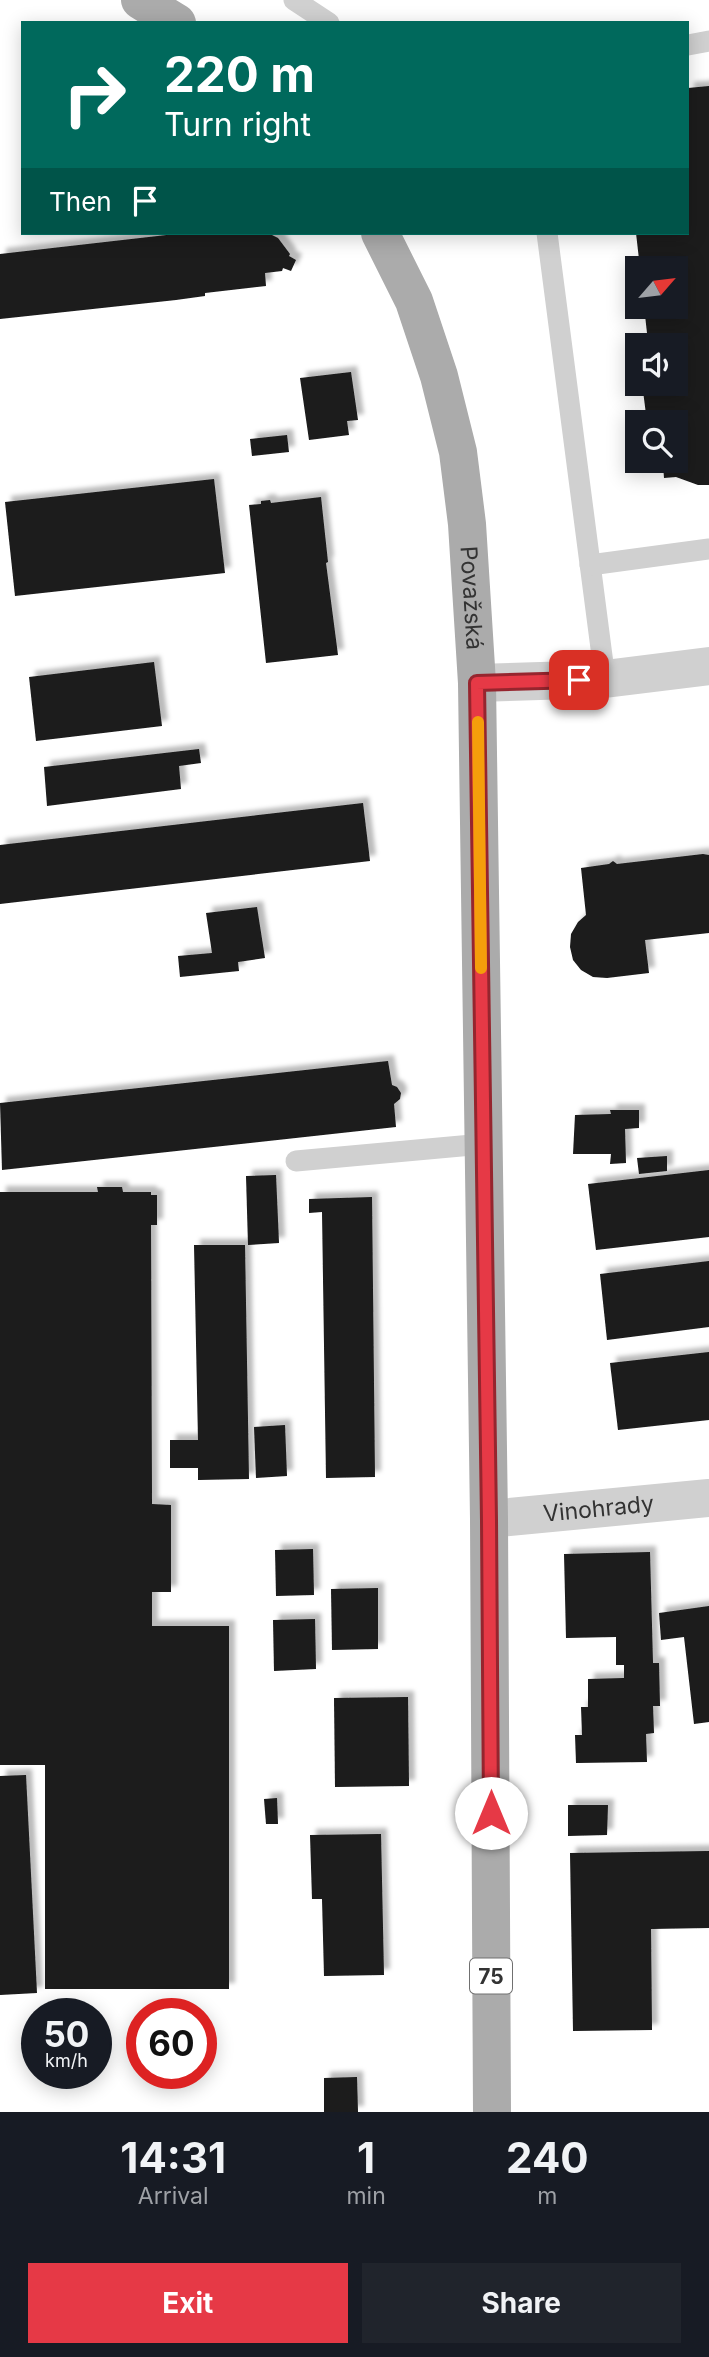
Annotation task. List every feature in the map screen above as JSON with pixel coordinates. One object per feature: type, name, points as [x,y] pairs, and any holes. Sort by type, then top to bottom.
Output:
[{"type":"main road","points":[[139,0],[174,21]]},
{"type":"main road","name":"Považská","points":[[381,235],[414,301],[439,376],[458,452],[467,524],[477,683],[489,1520],[492,2112]]},
{"type":"street","points":[[477,683],[605,679],[709,666]]},
{"type":"street","name":"Vinohrady","points":[[489,1520],[709,1498]]},
{"type":"lane","points":[[294,0],[326,21]]},
{"type":"lane","points":[[689,45],[709,41]]},
{"type":"lane","points":[[547,235],[605,679]]},
{"type":"lane","points":[[590,565],[709,549]]},
{"type":"lane","points":[[296,1161],[483,1144]]},
{"type":"building","points":[[709,86],[709,485],[698,485],[676,477],[664,478],[664,473],[688,473],[688,410],[645,410],[644,396],[688,396],[688,333],[647,333],[645,319],[688,319],[688,256],[639,256],[636,235],[689,235],[689,88]]},
{"type":"building","points":[[166,235],[272,235],[278,238],[289,256],[296,260],[291,271],[283,268],[282,271],[265,273],[266,286],[205,293],[205,296],[176,300],[0,319],[0,254]]},
{"type":"building","points":[[351,372],[358,420],[347,421],[349,435],[309,440],[300,378]]},
{"type":"building","points":[[287,435],[289,452],[252,456],[250,439]]},
{"type":"building","points":[[214,479],[225,573],[15,596],[5,502]]},
{"type":"building","points":[[321,497],[338,655],[266,663],[249,505],[270,500],[271,503]]},
{"type":"building","points":[[154,662],[162,726],[36,741],[29,677]]},
{"type":"building","points":[[199,749],[201,763],[179,766],[181,789],[47,806],[44,767]]},
{"type":"building","points":[[363,803],[370,861],[0,904],[0,845]]},
{"type":"building","points":[[709,855],[709,933],[645,940],[649,973],[607,978],[593,977],[581,970],[573,960],[570,947],[571,934],[586,915],[581,868],[613,861],[617,864]]},
{"type":"building","points":[[257,907],[265,958],[238,962],[239,971],[180,977],[178,956],[212,953],[206,913]]},
{"type":"building","points":[[388,1061],[392,1085],[401,1093],[400,1099],[394,1104],[396,1127],[2,1170],[0,1103]]},
{"type":"building","points":[[610,1110],[639,1110],[639,1128],[625,1129],[626,1163],[610,1164],[611,1154],[573,1154],[575,1115],[611,1114]]},
{"type":"building","points":[[667,1156],[667,1171],[639,1174],[637,1158]]},
{"type":"building","points":[[709,1170],[709,1237],[596,1250],[588,1184]]},
{"type":"building","points":[[276,1175],[279,1243],[248,1245],[246,1176]]},
{"type":"building","points":[[97,1187],[122,1187],[123,1192],[151,1192],[151,1195],[157,1195],[157,1225],[151,1225],[152,1504],[171,1505],[171,1592],[152,1592],[152,1626],[229,1626],[229,1989],[45,1989],[45,1765],[0,1765],[0,1192],[98,1192]]},
{"type":"building","points":[[372,1197],[375,1477],[326,1478],[322,1212],[309,1213],[309,1199]]},
{"type":"building","points":[[194,1245],[245,1245],[249,1479],[198,1480],[198,1468],[170,1468],[170,1440],[198,1440]]},
{"type":"building","points":[[709,1261],[709,1327],[607,1340],[600,1274]]},
{"type":"building","points":[[709,1352],[709,1420],[618,1430],[610,1363]]},
{"type":"building","points":[[285,1425],[287,1476],[256,1478],[254,1427]]},
{"type":"building","points":[[313,1549],[314,1595],[276,1596],[275,1550]]},
{"type":"building","points":[[650,1552],[653,1663],[659,1663],[660,1706],[653,1706],[654,1733],[646,1734],[647,1762],[576,1763],[575,1735],[582,1735],[581,1707],[588,1707],[588,1679],[624,1678],[624,1665],[616,1665],[616,1637],[566,1638],[564,1554]]},
{"type":"building","points":[[378,1588],[378,1649],[332,1650],[331,1589]]},
{"type":"building","points":[[709,1606],[709,1722],[694,1724],[684,1637],[661,1640],[659,1613]]},
{"type":"building","points":[[315,1619],[316,1669],[274,1671],[273,1620]]},
{"type":"building","points":[[408,1697],[409,1786],[335,1787],[334,1698]]},
{"type":"building","points":[[26,1775],[37,1993],[0,1995],[0,1776]]},
{"type":"building","points":[[277,1798],[278,1824],[266,1824],[264,1799]]},
{"type":"building","points":[[568,1805],[608,1805],[607,1835],[568,1836]]},
{"type":"building","points":[[381,1834],[384,1975],[324,1976],[322,1899],[312,1899],[310,1835]]},
{"type":"building","points":[[709,1851],[709,1928],[651,1929],[652,2030],[573,2031],[570,1853]]},
{"type":"building","points":[[357,2077],[358,2112],[324,2112],[324,2078]]},
{"type":"slow traffic","points":[[478,722],[481,968]]},
{"type":"route","points":[[491,1813],[477,683],[579,680]]}]
